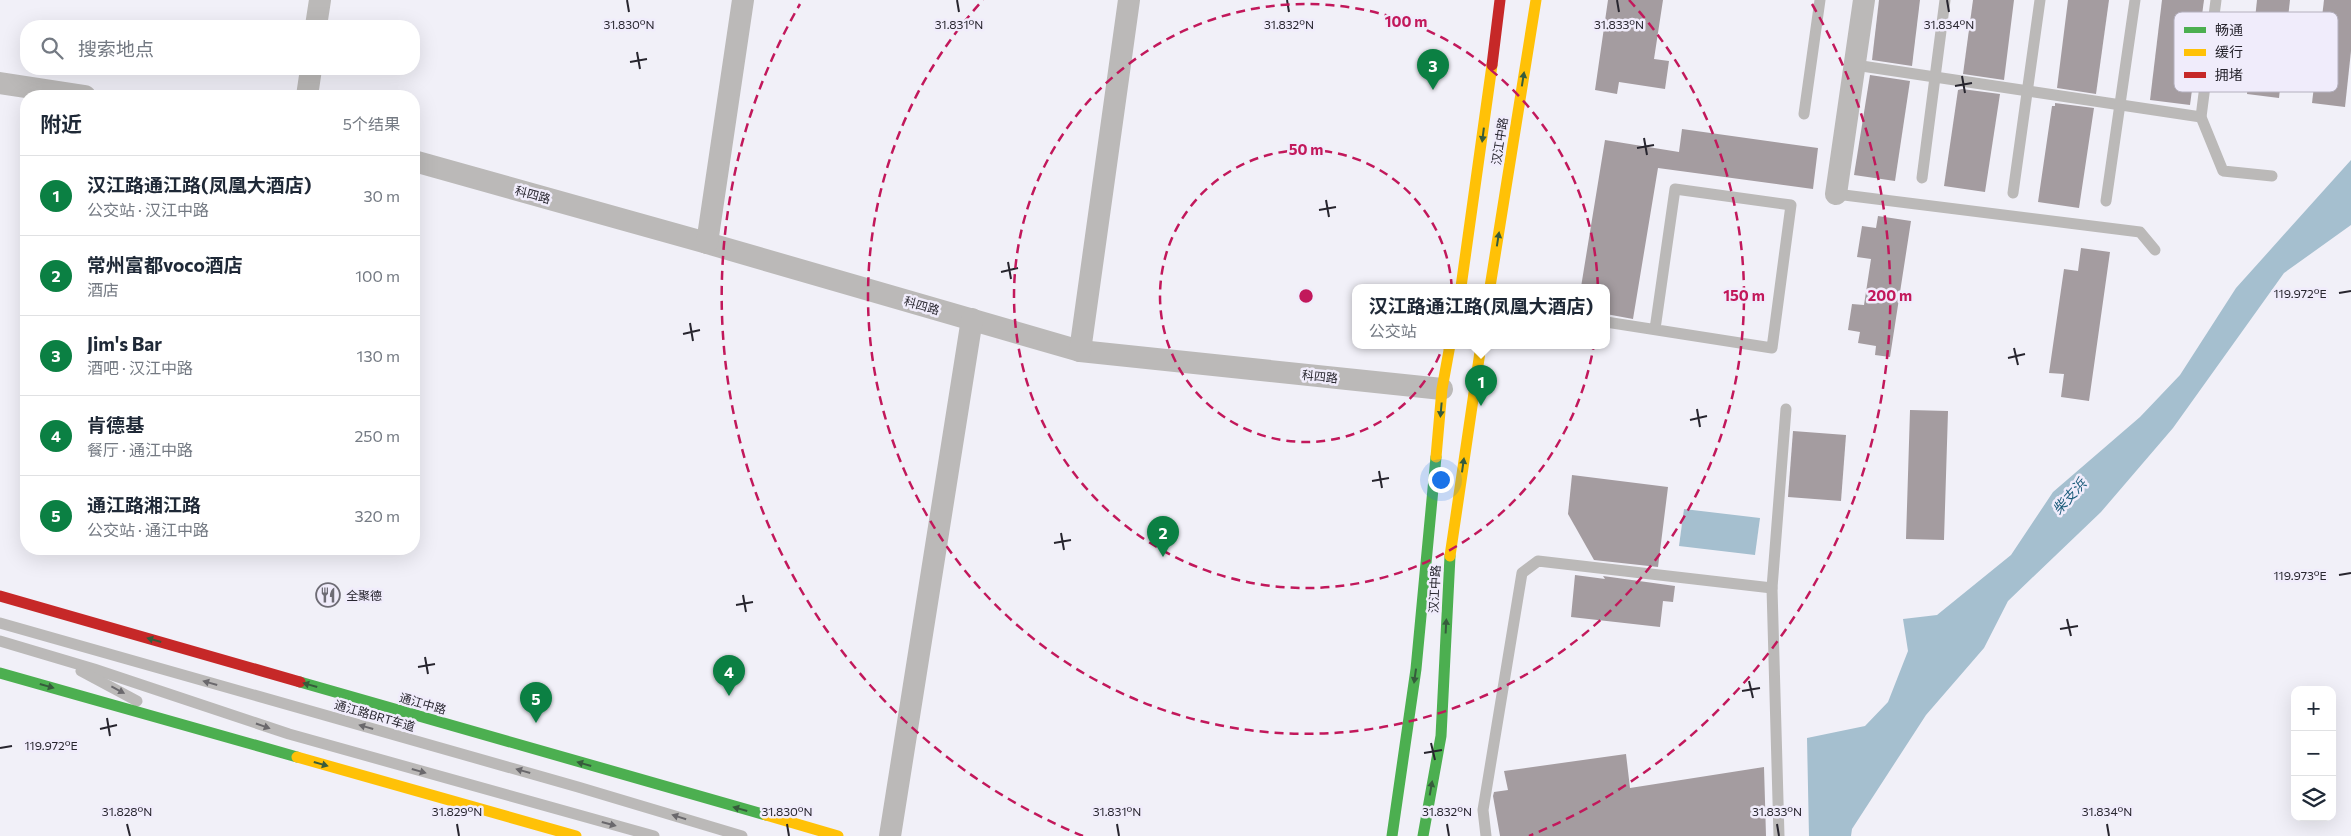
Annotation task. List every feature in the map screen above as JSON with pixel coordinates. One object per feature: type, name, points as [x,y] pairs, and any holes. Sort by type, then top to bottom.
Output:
[{"type":"main road","name":"汉江中路","points":[[1462,284],[1469,241],[1500,0]]},
{"type":"main road","name":"汉江中路","points":[[1490,284],[1536,0]]},
{"type":"main road","name":"汉江中路","points":[[1392,836],[1416,669],[1442,389],[1449,349]]},
{"type":"main road","name":"汉江中路","points":[[1423,836],[1440,736],[1449,565],[1480,349]]},
{"type":"main road","name":"通江中路","points":[[0,596],[838,836]]},
{"type":"main road","points":[[0,673],[576,836]]},
{"type":"street","points":[[317,20],[320,0]]},
{"type":"street","points":[[708,243],[743,0]]},
{"type":"street","points":[[1080,350],[1129,0]]},
{"type":"street","points":[[1836,194],[1864,0]]},
{"type":"street","points":[[308,90],[310,75]]},
{"type":"street","points":[[0,83],[46,90]]},
{"type":"street","name":"科四路","points":[[420,163],[1080,350],[1442,389]]},
{"type":"street","points":[[890,836],[972,319]]},
{"type":"lane","points":[[1804,114],[1820,0]]},
{"type":"lane","points":[[1922,178],[1945,0]]},
{"type":"lane","points":[[2014,193],[2040,0]]},
{"type":"lane","points":[[2106,201],[2135,0]]},
{"type":"lane","points":[[1855,65],[2201,117]]},
{"type":"lane","points":[[2204,92],[2201,117],[2223,171],[2272,176]]},
{"type":"lane","points":[[1610,323],[1772,348],[1792,205],[1675,189],[1655,329]]},
{"type":"lane","points":[[1836,194],[2140,232],[2155,250]]},
{"type":"lane","points":[[1780,836],[1772,588],[1786,409]]},
{"type":"lane","points":[[1486,836],[1483,810],[1522,573],[1538,561],[1772,588]]},
{"type":"lane","name":"通江路BRT车道","points":[[0,623],[578,787],[742,836]]},
{"type":"lane","points":[[0,642],[60,659],[289,734],[654,836]]},
{"type":"lane","points":[[60,659],[181,724]]},
{"type":"water","name":"柴支浜","points":[[2351,160],[2351,225],[2284,273],[2173,428],[2101,512],[2008,601],[1984,648],[1926,715],[1852,829],[1851,836],[1809,836],[1807,738],[1865,726],[1888,702],[1908,651],[1903,619],[1937,615],[2011,555],[2053,492],[2140,417],[2180,375],[2236,288]]},
{"type":"water","points":[[1684,509],[1760,518],[1755,555],[1679,546]]},
{"type":"building","points":[[1608,0],[1663,0],[1654,59],[1669,61],[1665,89],[1619,82],[1617,94],[1595,90]]},
{"type":"building","points":[[1879,0],[1920,0],[1912,66],[1872,60]]},
{"type":"building","points":[[1973,0],[2014,0],[2004,80],[1963,74]]},
{"type":"building","points":[[2068,0],[2109,0],[2096,94],[2057,88]]},
{"type":"building","points":[[2162,0],[2204,0],[2202,12],[2174,12],[2174,92],[2192,92],[2190,105],[2150,100]]},
{"type":"building","points":[[2257,0],[2290,0],[2289,12],[2256,12]]},
{"type":"building","points":[[2324,0],[2351,0],[2351,51],[2345,107],[2312,103],[2313,92],[2338,92],[2338,12],[2323,12]]},
{"type":"building","points":[[1870,75],[1910,81],[1895,181],[1854,175]]},
{"type":"building","points":[[1958,90],[2000,94],[1985,192],[1944,186]]},
{"type":"building","points":[[2247,92],[2280,92],[2279,98],[2247,94]]},
{"type":"building","points":[[2055,103],[2094,108],[2079,208],[2038,202],[2052,106],[2055,106]]},
{"type":"building","points":[[1682,129],[1818,148],[1813,189],[1658,168],[1633,319],[1610,315],[1610,284],[1581,284],[1605,140],[1679,152]]},
{"type":"building","points":[[1878,216],[1911,221],[1890,357],[1875,355],[1876,346],[1858,343],[1860,332],[1848,330],[1852,304],[1864,305],[1871,259],[1857,257],[1862,226],[1876,228]]},
{"type":"building","points":[[2081,248],[2110,252],[2089,401],[2061,397],[2064,374],[2049,373],[2064,269],[2078,271]]},
{"type":"building","points":[[1910,410],[1948,411],[1944,540],[1906,539]]},
{"type":"building","points":[[1793,431],[1846,435],[1841,501],[1788,497]]},
{"type":"building","points":[[1572,475],[1668,487],[1658,567],[1594,560],[1568,514]]},
{"type":"building","points":[[1575,575],[1605,579],[1603,576],[1675,586],[1673,602],[1663,601],[1660,627],[1571,617]]},
{"type":"building","points":[[1626,754],[1630,788],[1764,767],[1766,836],[1500,836],[1493,796],[1494,792],[1508,790],[1504,771]]},
{"type":"traffic: fast","points":[[1392,836],[1416,669],[1436,457]]},
{"type":"traffic: fast","points":[[1423,836],[1441,736],[1450,556]]},
{"type":"traffic: fast","points":[[0,673],[297,757]]},
{"type":"traffic: fast","points":[[300,682],[766,815]]},
{"type":"traffic: slow","points":[[1490,284],[1536,0]]},
{"type":"traffic: slow","points":[[1461,284],[1492,65]]},
{"type":"traffic: slow","points":[[1436,457],[1442,389],[1449,349]]},
{"type":"traffic: slow","points":[[1450,556],[1480,349]]},
{"type":"traffic: slow","points":[[297,757],[576,836]]},
{"type":"traffic: slow","points":[[766,815],[838,836]]},
{"type":"traffic: jam","points":[[1492,65],[1500,0]]},
{"type":"traffic: jam","points":[[0,596],[300,682]]},
{"type":"place","name":"Jim's Bar","points":[[1433,90]]},
{"type":"place","name":"汉江路通江路(凤凰大酒店)","points":[[1481,406]]},
{"type":"place","name":"常州富都voco酒店","points":[[1163,557]]},
{"type":"place","name":"全聚德","points":[[328,595]]},
{"type":"place","name":"肯德基","points":[[729,696]]},
{"type":"place","name":"通江路湘江路","points":[[536,723]]}]
